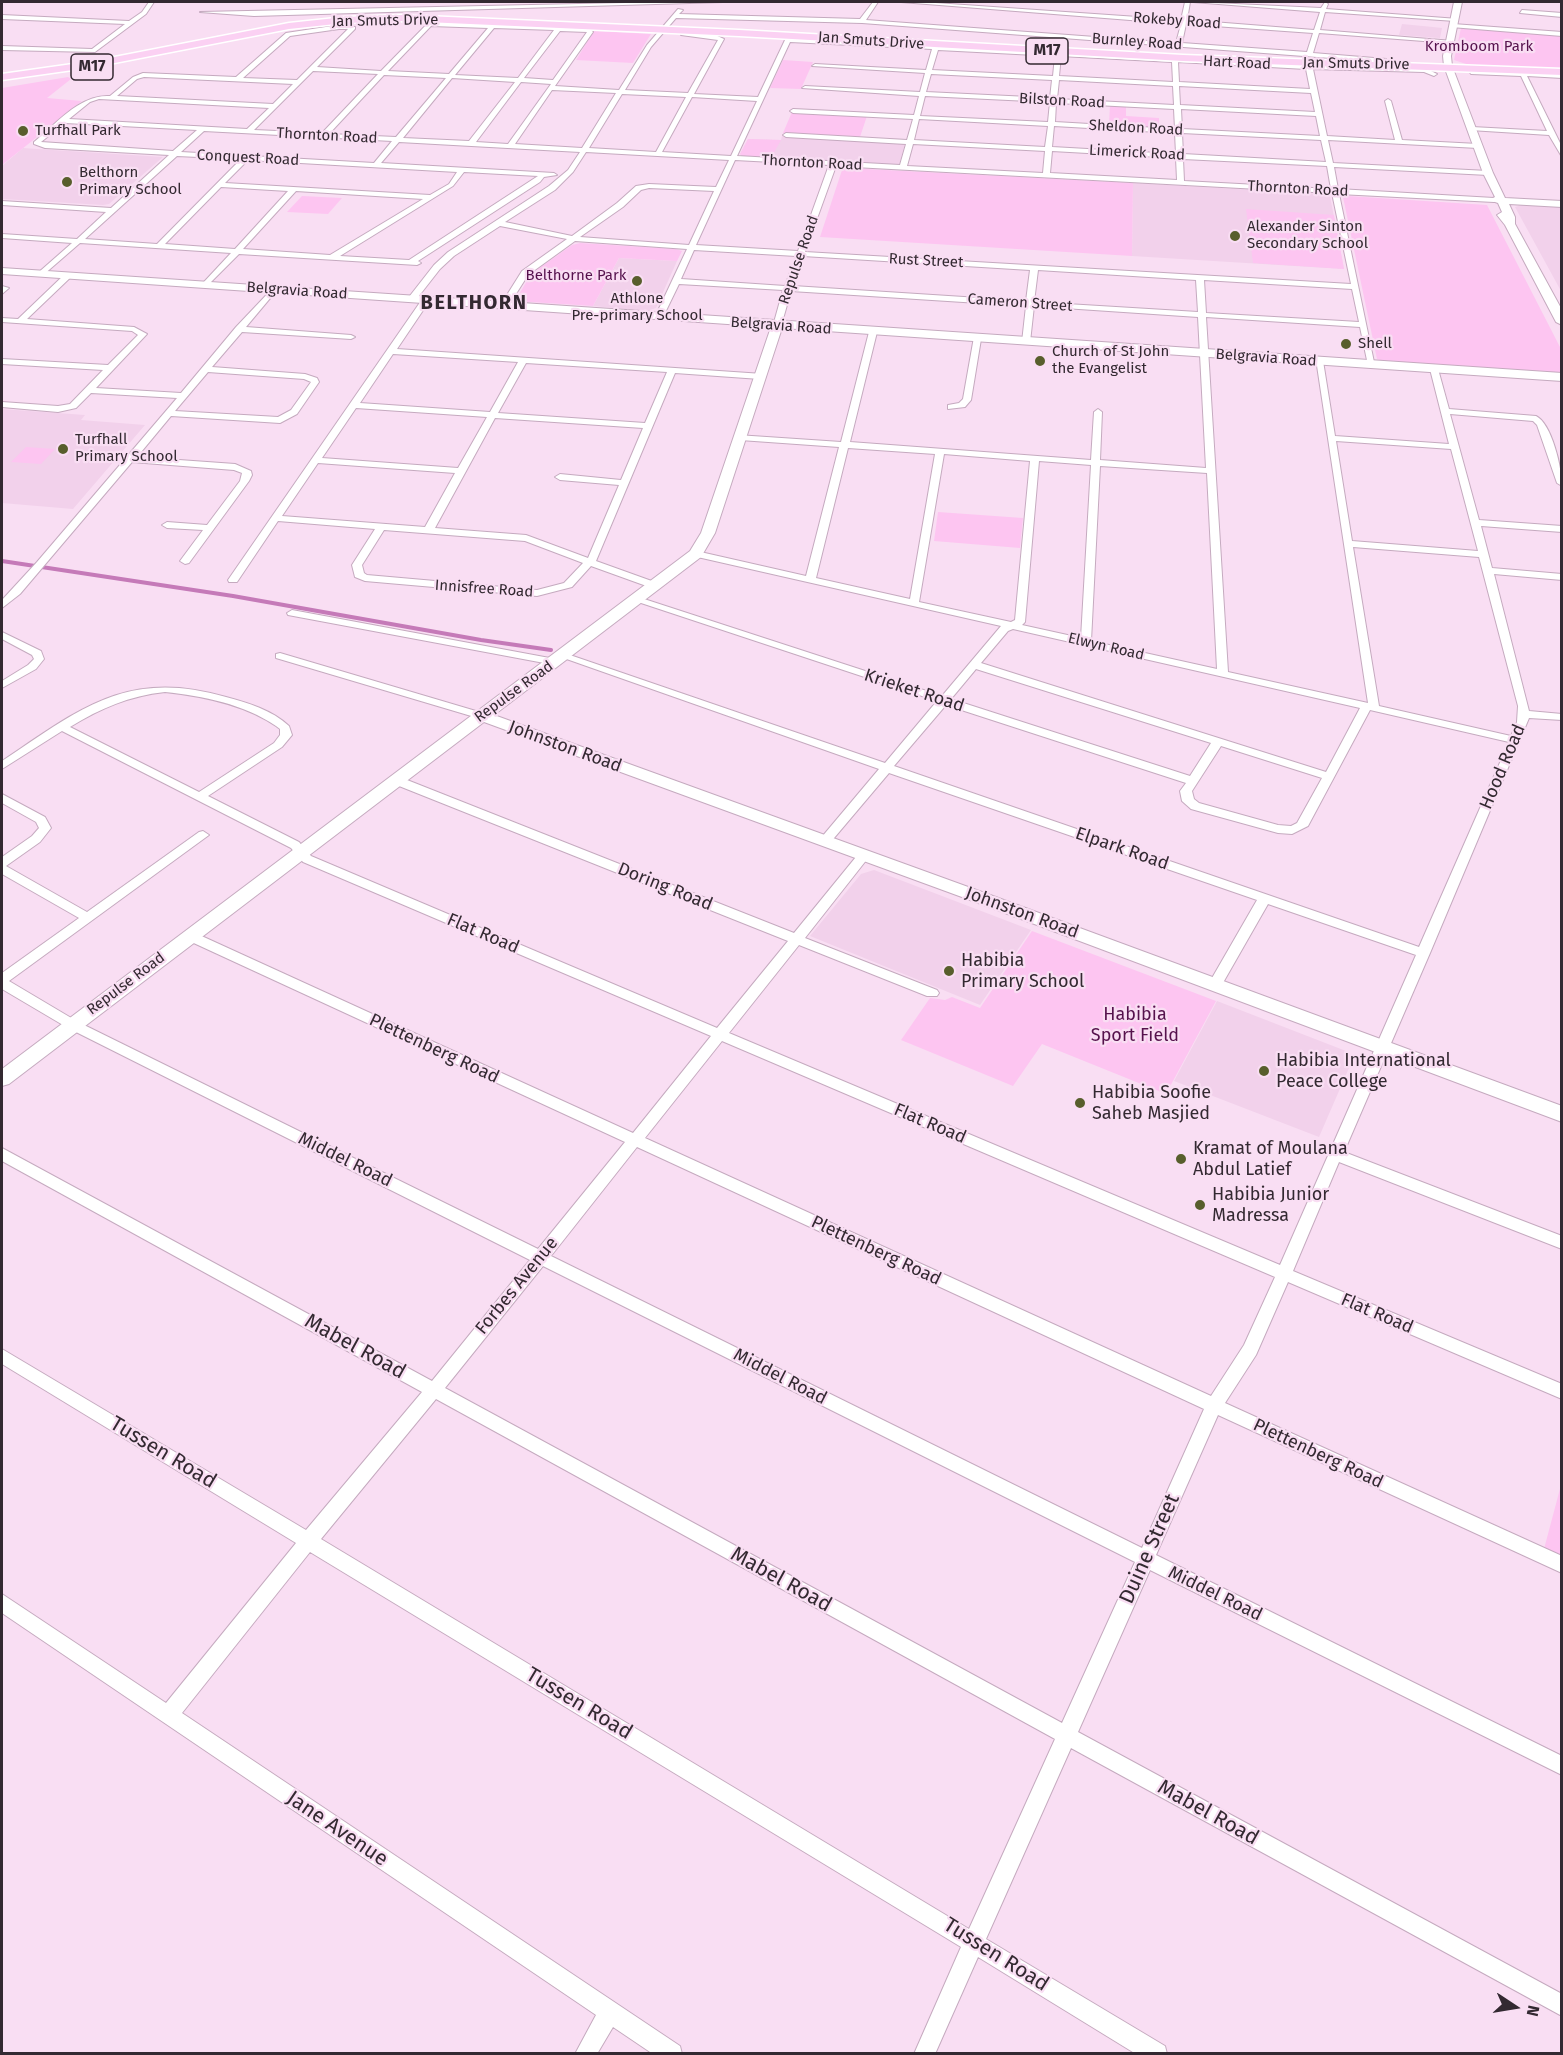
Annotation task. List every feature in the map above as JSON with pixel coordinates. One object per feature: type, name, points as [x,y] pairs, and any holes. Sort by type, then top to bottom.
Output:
[{"type":"main road","name":"Jan Smuts Drive","points":[[2,77],[61,69],[289,26],[378,19],[661,29],[1173,57],[1448,66],[1562,74]]},
{"type":"main road","name":"Jan Smuts Drive","points":[[2,82],[82,70],[182,47]]},
{"type":"street","points":[[2,48],[91,52],[147,10],[151,2]]},
{"type":"street","points":[[412,299],[444,260],[566,177],[661,29],[687,2]]},
{"type":"street","points":[[203,12],[720,2]]},
{"type":"street","points":[[862,21],[875,2]]},
{"type":"street","name":"Rokeby Road","points":[[904,2],[1450,41]]},
{"type":"street","points":[[1013,41],[1031,2]]},
{"type":"street","points":[[1179,45],[1188,2]]},
{"type":"street","points":[[1196,2],[1395,15],[1562,34]]},
{"type":"street","points":[[1309,54],[1326,2]]},
{"type":"street","points":[[1458,2],[1450,41],[1448,66],[1498,200],[1562,322]]},
{"type":"street","points":[[1522,12],[1562,15]]},
{"type":"street","points":[[1391,36],[1395,15]]},
{"type":"street","name":"Burnley Road","points":[[673,16],[862,21],[1384,60]]},
{"type":"street","points":[[2,17],[130,23]]},
{"type":"street","points":[[324,135],[431,23],[583,29],[590,32],[510,146]]},
{"type":"street","points":[[376,165],[494,25]]},
{"type":"street","points":[[238,79],[288,34],[350,27],[353,30],[249,131]]},
{"type":"street","points":[[471,144],[559,28]]},
{"type":"street","points":[[658,154],[721,39],[713,36],[683,34]]},
{"type":"street","name":"Hart Road","points":[[760,99],[788,40],[1309,67],[1425,70],[1434,74]]},
{"type":"street","points":[[903,167],[935,49]]},
{"type":"street","points":[[1046,175],[1058,55]]},
{"type":"street","points":[[1175,60],[1181,183]]},
{"type":"street","points":[[815,66],[1314,91]]},
{"type":"street","points":[[1309,67],[1372,365]]},
{"type":"street","points":[[312,69],[519,80],[621,92],[760,99],[659,317]]},
{"type":"street","points":[[1471,72],[1562,74]]},
{"type":"street","points":[[1523,74],[1562,155]]},
{"type":"street","points":[[112,97],[135,78],[143,75],[299,82]]},
{"type":"street","name":"Bilston Road","points":[[805,88],[1319,114]]},
{"type":"street","name":"Conquest Road","points":[[112,97],[98,97],[88,101],[36,144],[554,176]]},
{"type":"street","points":[[112,97],[275,106]]},
{"type":"street","points":[[1388,101],[1400,142]]},
{"type":"street","name":"Sheldon Road","points":[[793,111],[1478,146]]},
{"type":"street","name":"Thornton Road","points":[[63,121],[1562,204]]},
{"type":"street","points":[[42,274],[202,129]]},
{"type":"street","points":[[1472,129],[1551,133]]},
{"type":"street","name":"Limerick Road","points":[[786,135],[1488,173]]},
{"type":"street","points":[[158,247],[246,158]]},
{"type":"street","name":"Repulse Road","points":[[2,1079],[696,554],[708,532],[788,288],[833,164]]},
{"type":"street","points":[[333,257],[451,185],[462,170]]},
{"type":"street","points":[[2,236],[414,263],[538,181],[542,175]]},
{"type":"street","points":[[219,185],[430,197]]},
{"type":"street","points":[[504,306],[525,273],[643,187],[718,189]]},
{"type":"street","points":[[206,285],[292,190]]},
{"type":"street","points":[[2,203],[113,210]]},
{"type":"street","name":"Rust Street","points":[[498,223],[573,238],[692,247],[1355,287]]},
{"type":"street","points":[[1026,342],[1034,268]]},
{"type":"street","name":"Belgravia Road","points":[[2,272],[777,326],[1562,377]]},
{"type":"street","points":[[20,321],[68,276]]},
{"type":"street","points":[[1200,278],[1223,674]]},
{"type":"street","name":"Cameron Street","points":[[676,281],[1363,325]]},
{"type":"street","points":[[2,605],[39,566],[273,290]]},
{"type":"street","points":[[233,580],[426,300]]},
{"type":"street","points":[[2,320],[134,329],[141,332],[142,337],[76,405],[69,408],[2,405]]},
{"type":"street","points":[[239,329],[351,337]]},
{"type":"street","points":[[810,580],[873,332]]},
{"type":"street","points":[[951,406],[963,405],[967,400],[977,339]]},
{"type":"street","points":[[392,351],[760,376]]},
{"type":"street","points":[[2,360],[112,368]]},
{"type":"street","points":[[428,531],[523,360]]},
{"type":"street","points":[[1218,742],[1185,795],[1191,804],[1278,829],[1292,830],[1302,826],[1327,776],[1370,707],[1349,544],[1319,361]]},
{"type":"street","points":[[169,413],[280,420],[294,412],[315,382],[305,376],[205,369]]},
{"type":"street","name":"Hood Road","points":[[1383,1048],[1515,740],[1524,714],[1524,706],[1489,571],[1434,369]]},
{"type":"street","name":"Innisfree Road","points":[[381,527],[357,565],[359,575],[365,578],[537,593],[568,585],[591,562],[672,370]]},
{"type":"street","points":[[91,390],[182,396]]},
{"type":"street","points":[[355,405],[649,426]]},
{"type":"street","points":[[1445,411],[1536,419],[1541,424],[1562,483]]},
{"type":"street","points":[[1086,642],[1093,463],[1098,412]]},
{"type":"street","points":[[740,436],[1211,471]]},
{"type":"street","points":[[1332,438],[1454,447]]},
{"type":"street","points":[[914,603],[940,451]]},
{"type":"street","points":[[825,841],[1004,629],[1020,620],[1035,458]]},
{"type":"street","points":[[130,459],[235,467],[246,471],[248,475],[244,481],[185,561]]},
{"type":"street","points":[[317,460],[460,471]]},
{"type":"street","points":[[560,477],[624,483]]},
{"type":"street","points":[[277,518],[526,538],[656,586]]},
{"type":"street","points":[[1475,523],[1562,530]]},
{"type":"street","points":[[167,525],[210,528]]},
{"type":"street","points":[[1349,544],[1483,554]]},
{"type":"street","name":"Elwyn Road","points":[[696,554],[1515,740]]},
{"type":"street","points":[[1489,571],[1562,577]]},
{"type":"street","name":"Krieket Road","points":[[637,600],[1192,781]]},
{"type":"street","name":"Elpark Road","points":[[292,613],[559,659],[886,767],[1424,953]]},
{"type":"street","points":[[2,635],[37,653],[39,659],[32,667],[2,685]]},
{"type":"street","points":[[280,656],[482,716]]},
{"type":"street","points":[[975,664],[1327,776]]},
{"type":"street","points":[[2,766],[62,727],[115,698],[149,689],[169,687],[189,689],[227,700],[283,725],[286,735],[278,745],[201,796]]},
{"type":"street","points":[[1524,714],[1562,717]]},
{"type":"street","name":"Johnston Road","points":[[482,716],[1562,1114]]},
{"type":"street","name":"Flat Road","points":[[62,727],[295,845],[307,859],[316,863],[1562,1392]]},
{"type":"street","name":"Doring Road","points":[[398,781],[933,993]]},
{"type":"street","points":[[2,798],[41,820],[45,828],[36,839],[2,863]]},
{"type":"street","points":[[2,981],[87,917],[203,835]]},
{"type":"street","name":"Forbes Avenue","points":[[168,1715],[308,1541],[434,1390],[864,855]]},
{"type":"street","points":[[2,869],[87,917]]},
{"type":"street","points":[[1215,986],[1264,899]]},
{"type":"street","name":"Plettenberg Road","points":[[190,936],[1562,1565]]},
{"type":"street","name":"Middel Road","points":[[2,981],[73,1025],[1562,1766]]},
{"type":"street","name":"Duine Street","points":[[924,2054],[1214,1406],[1250,1350],[1383,1048]]},
{"type":"street","name":"Mabel Road","points":[[2,1154],[1562,2006]]},
{"type":"street","points":[[1336,1155],[1562,1243]]},
{"type":"street","name":"Tussen Road","points":[[2,1356],[1157,2054]]},
{"type":"street","name":"Jane Avenue","points":[[2,1603],[672,2054]]},
{"type":"street","points":[[585,2054],[610,2012]]},
{"type":"shaded area","points":[[1402,24],[1442,28],[1440,38],[1399,35]]},
{"type":"shaded area","points":[[782,136],[905,143],[899,166],[742,156],[740,154],[748,139],[781,140]]},
{"type":"shaded area","name":"Belthorn Primary School","points":[[23,148],[163,157],[109,204],[2,199],[2,166]]},
{"type":"shaded area","name":"Alexander Sinton Secondary School","points":[[1133,183],[1330,196],[1344,269],[1132,256]]},
{"type":"shaded area","points":[[1521,205],[1561,207],[1561,291],[1515,207]]},
{"type":"shaded area","name":"Athlone Pre-primary School","points":[[619,258],[677,261],[656,308],[647,311],[593,306]]},
{"type":"shaded area","name":"Turfhall Primary School","points":[[2,409],[85,415],[81,420],[145,425],[73,509],[2,503]]},
{"type":"shaded area","name":"Habibia Primary School","points":[[874,870],[1031,930],[980,1005],[810,936],[861,874]]},
{"type":"shaded area","name":"Habibia International Peace College","points":[[1217,1001],[1346,1051],[1352,1061],[1319,1137],[1174,1081]]},
{"type":"green space","name":"Kromboom Park","points":[[1461,28],[1561,35],[1561,70],[1469,65],[1454,60]]},
{"type":"green space","points":[[594,31],[651,34],[633,63],[576,60]]},
{"type":"green space","points":[[783,60],[813,62],[801,89],[770,88]]},
{"type":"green space","name":"Turfhall Park","points":[[68,77],[71,79],[47,98],[82,101],[2,165],[2,88]]},
{"type":"green space","points":[[1110,105],[1126,106],[1126,116],[1159,118],[1159,128],[1109,125]]},
{"type":"green space","points":[[792,112],[867,116],[860,137],[783,133]]},
{"type":"green space","points":[[748,139],[781,140],[771,158],[742,156],[740,154]]},
{"type":"green space","points":[[848,168],[1133,183],[1132,256],[820,237],[842,170]]},
{"type":"green space","points":[[302,196],[342,198],[328,214],[287,212]]},
{"type":"green space","points":[[1343,197],[1487,205],[1561,349],[1561,373],[1377,359]]},
{"type":"green space","points":[[1246,209],[1334,215],[1344,269],[1253,263]]},
{"type":"green space","name":"Belthorne Park","points":[[580,243],[682,251],[677,261],[619,258],[593,306],[515,301],[531,274],[572,245]]},
{"type":"green space","points":[[26,447],[55,449],[41,464],[11,462]]},
{"type":"green space","points":[[938,512],[1023,518],[1020,548],[934,541]]},
{"type":"green space","name":"Habibia Sport Field","points":[[1032,931],[1216,1001],[1166,1094],[1042,1044],[1013,1086],[901,1040],[930,998],[945,1000],[952,997],[980,1008]]},
{"type":"green space","points":[[1561,1485],[1561,1557],[1544,1549]]},
{"type":"waterway","points":[[2,561],[233,596],[481,640],[551,650]]},
{"type":"place","name":"Turfhall Park","points":[[23,131]]},
{"type":"place","name":"Belthorn Primary School","points":[[67,182]]},
{"type":"place","name":"Alexander Sinton Secondary School","points":[[1235,236]]},
{"type":"place","name":"Athlone Pre-primary School","points":[[637,281]]},
{"type":"place","name":"Shell","points":[[1346,344]]},
{"type":"place","name":"Church of St John the Evangelist","points":[[1040,361]]},
{"type":"place","name":"Turfhall Primary School","points":[[63,449]]},
{"type":"place","name":"Habibia Primary School","points":[[949,971]]},
{"type":"place","name":"Habibia International Peace College","points":[[1264,1071]]},
{"type":"place","name":"Habibia Soofie Saheb Masjied","points":[[1080,1103]]},
{"type":"place","name":"Kramat of Moulana Abdul Latief","points":[[1181,1159]]},
{"type":"place","name":"Habibia Junior Madressa","points":[[1200,1205]]},
{"type":"district","name":"BELTHORN","points":[[474,303]]}]
